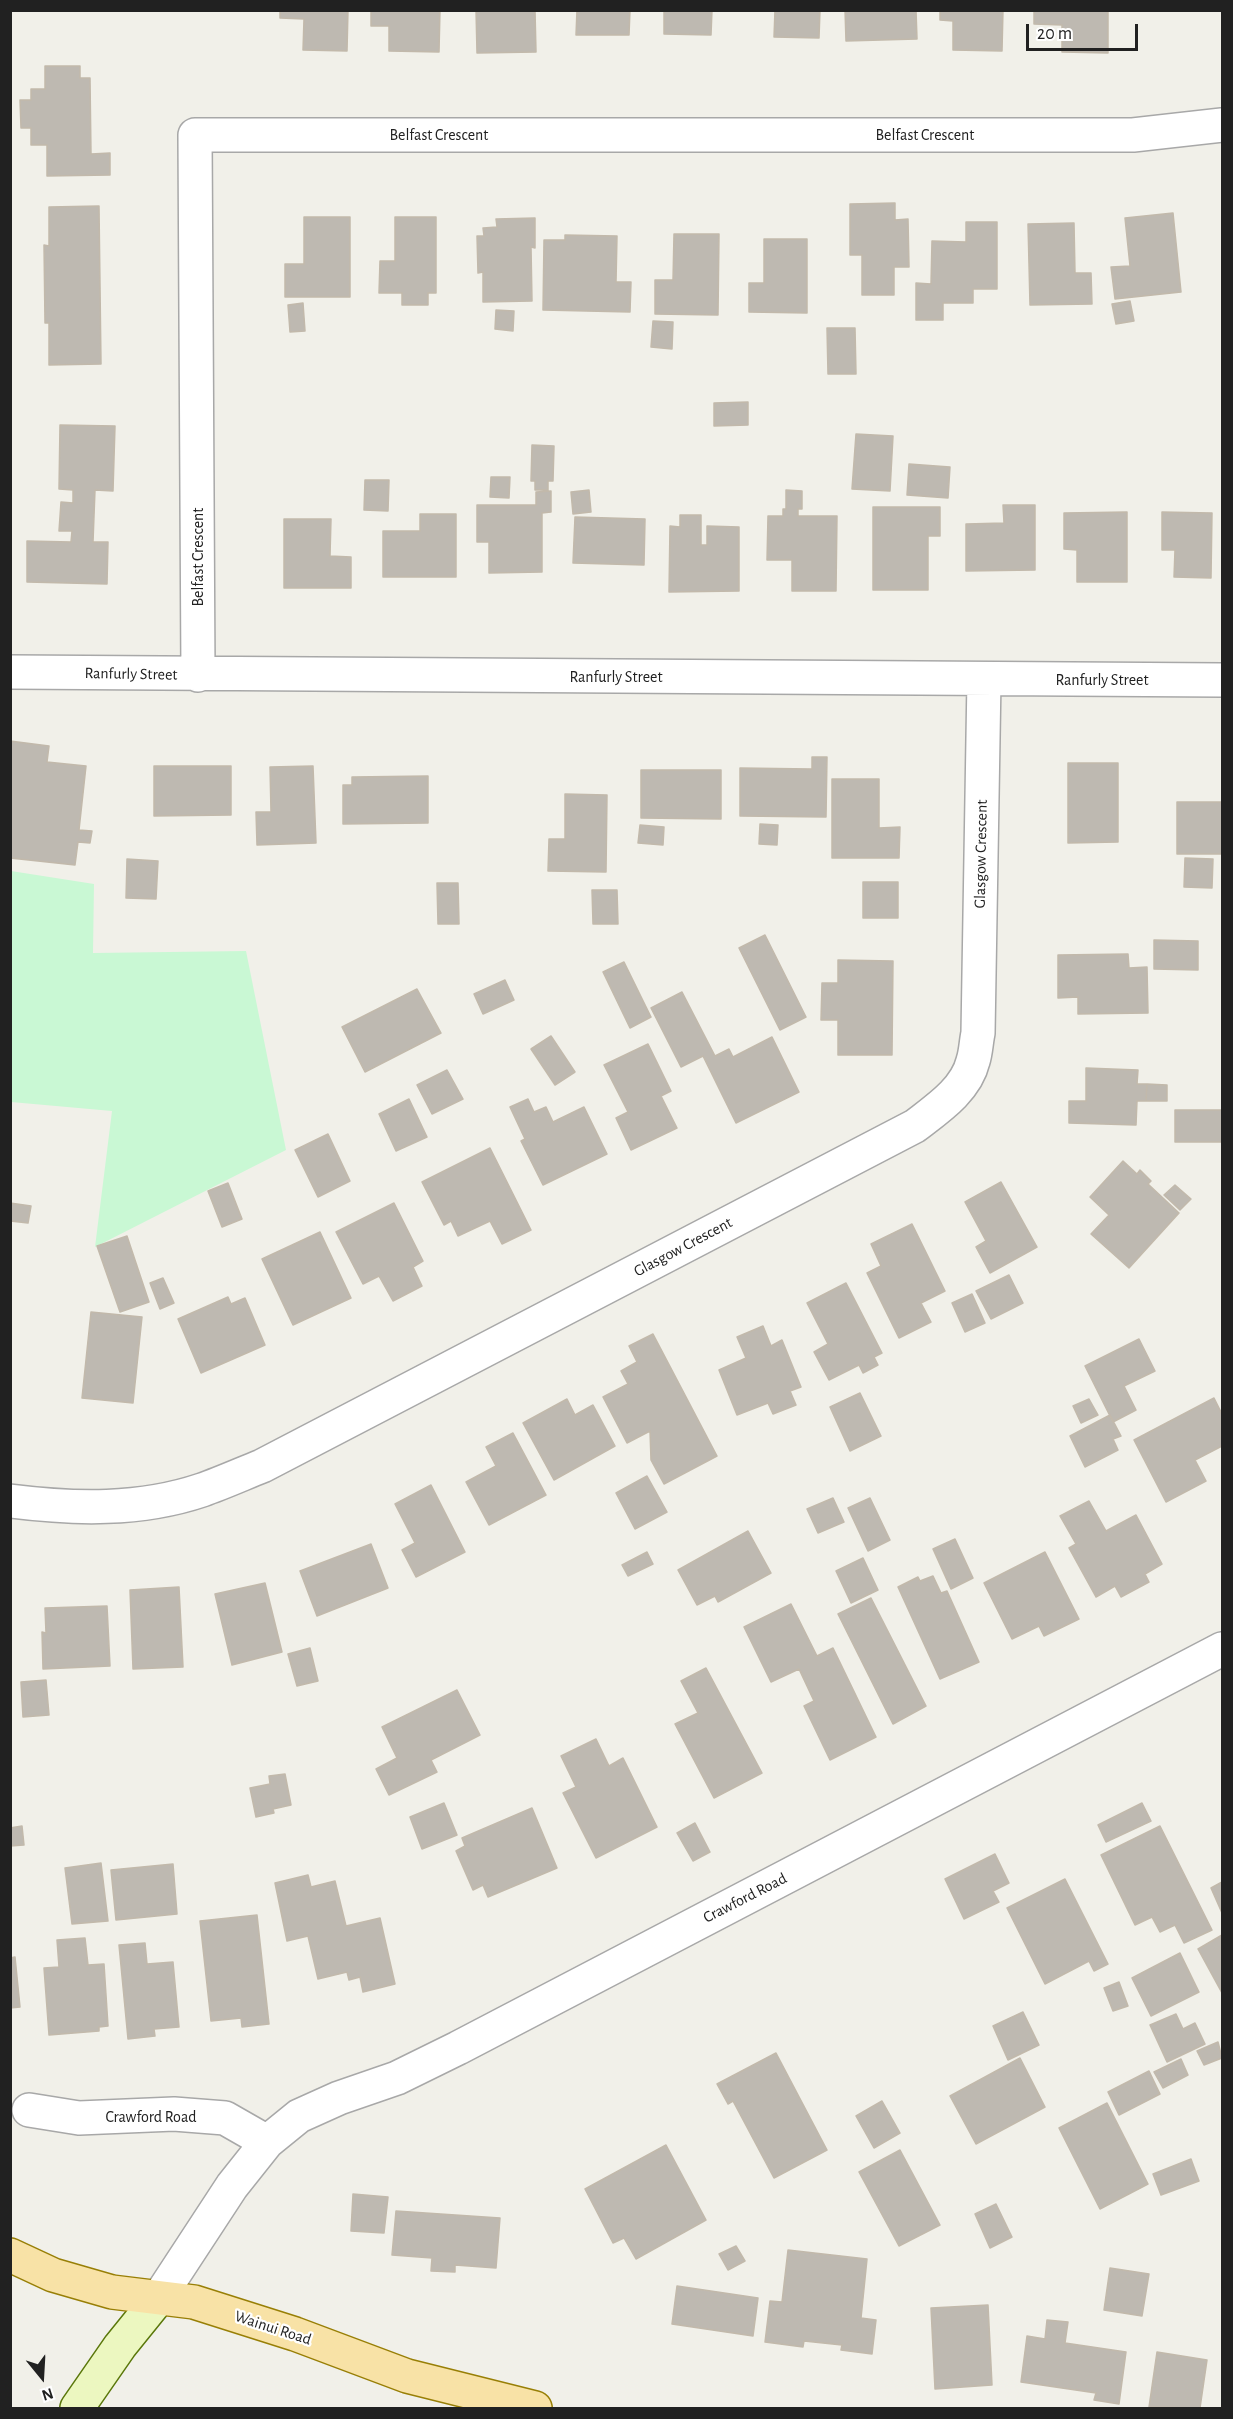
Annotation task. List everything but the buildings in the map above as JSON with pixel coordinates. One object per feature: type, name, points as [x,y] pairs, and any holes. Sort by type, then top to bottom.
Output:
[{"type":"main road","name":"Wainui Road","points":[[10,2255],[53,2275],[112,2292],[194,2302],[295,2334],[407,2376],[520,2407]]},
{"type":"street","name":"Belfast Crescent","points":[[198,675],[195,135],[1133,135],[1222,125]]},
{"type":"street","name":"Ranfurly Street","points":[[10,672],[1222,680]]},
{"type":"street","name":"Glasgow Crescent","points":[[10,1501],[62,1508],[131,1506],[201,1491],[262,1466],[915,1126],[948,1101],[973,1063],[978,1033],[984,679]]},
{"type":"street","name":"Crawford Road","points":[[158,2299],[232,2186],[267,2142],[299,2116],[339,2098],[397,2078],[458,2048],[1222,1649]]},
{"type":"street","name":"Crawford Road","points":[[29,2110],[79,2118],[174,2114],[225,2118],[267,2142]]},
{"type":"street","points":[[77,2409],[120,2346],[158,2299]]},
{"type":"green space","points":[[11,871],[94,884],[93,953],[246,951],[286,1150],[95,1247],[112,1111],[11,1102]]}]
